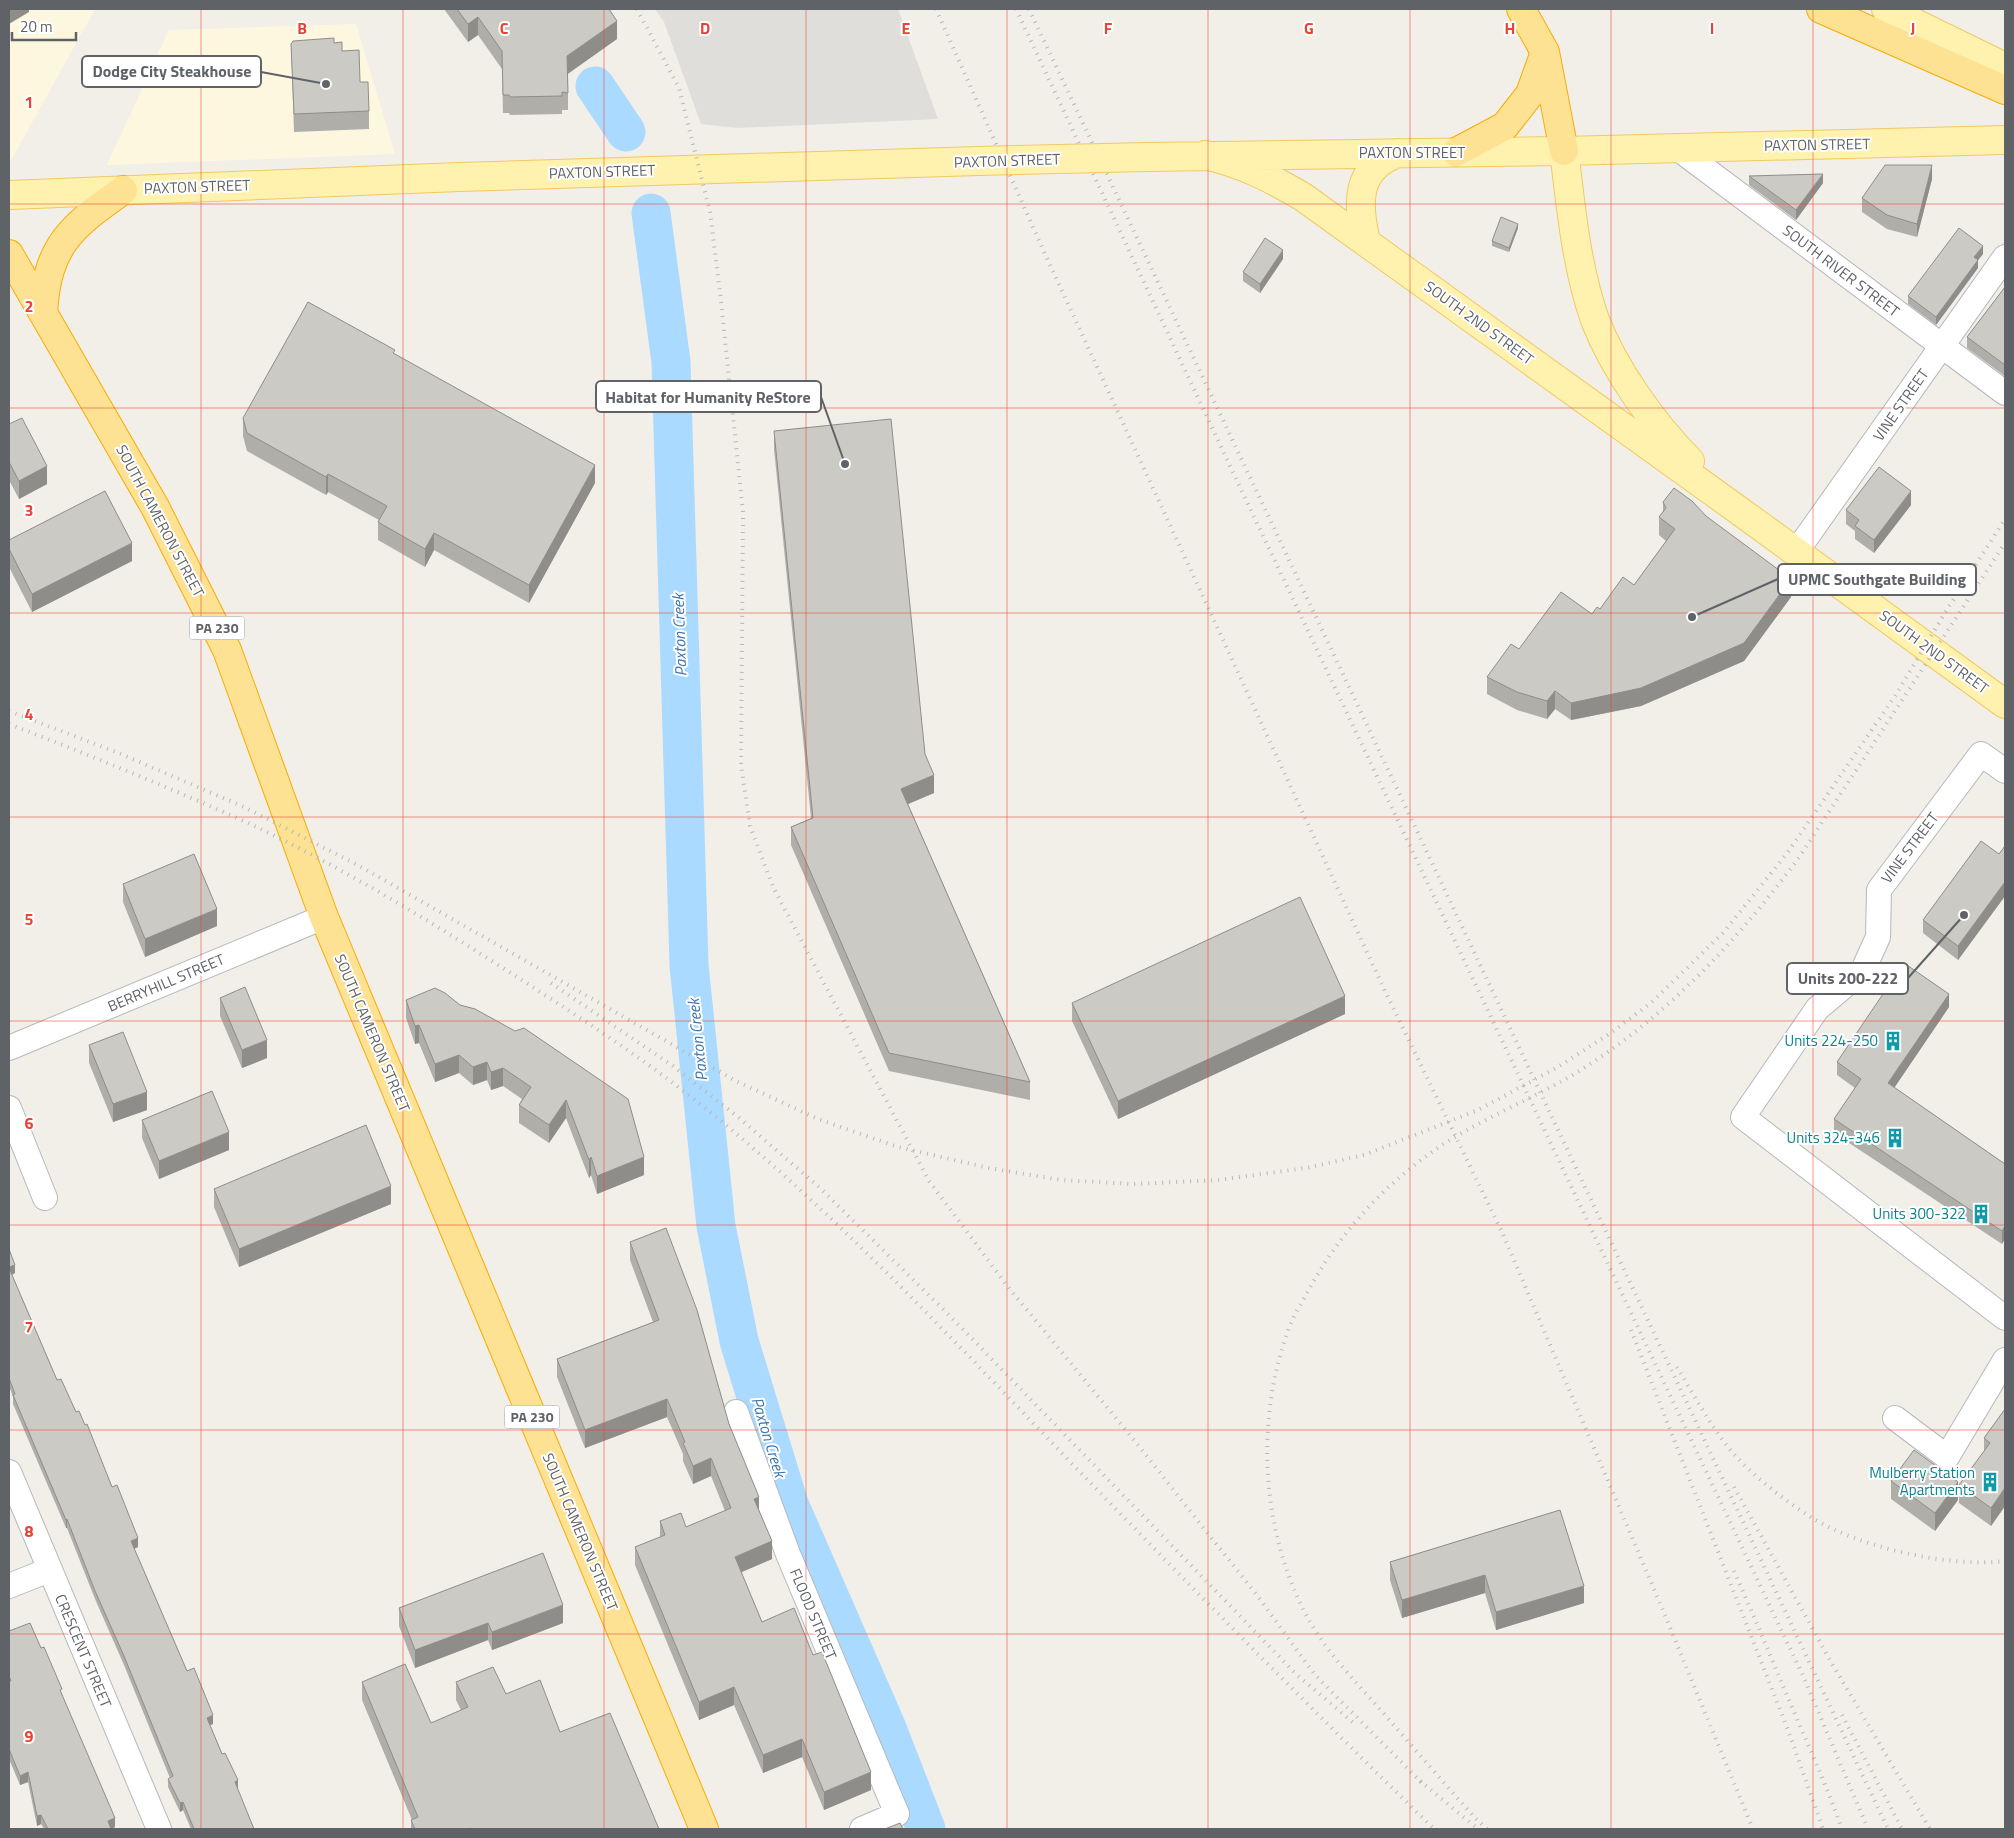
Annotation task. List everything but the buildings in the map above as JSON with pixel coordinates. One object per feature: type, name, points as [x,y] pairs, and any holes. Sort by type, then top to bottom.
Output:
[{"type":"highway","points":[[1521,9],[1546,52],[1564,151]]},
{"type":"highway","points":[[1821,9],[2005,90]]},
{"type":"highway","points":[[1456,152],[1505,126],[1530,94],[1546,52]]},
{"type":"highway","points":[[43,313],[44,287],[50,266],[60,246],[73,228],[124,190]]},
{"type":"highway","name":"SOUTH CAMERON STREET","points":[[9,254],[155,506],[228,650],[324,917],[704,1829]]},
{"type":"main road","points":[[1886,9],[2005,67]]},
{"type":"main road","name":"PAXTON STREET","points":[[9,194],[474,176],[978,161],[1205,155],[1564,151],[2005,140]]},
{"type":"main road","name":"SOUTH 2ND STREET","points":[[1564,151],[1576,240],[1586,285],[1596,320],[1615,364],[1664,432],[1686,457],[1742,512]]},
{"type":"main road","points":[[1366,242],[1360,206],[1365,181],[1376,164],[1386,157],[1398,153]]},
{"type":"main road","name":"SOUTH 2ND STREET","points":[[1205,155],[1247,167],[1272,178],[1303,197],[1742,512],[2005,704]]},
{"type":"street","name":"SOUTH RIVER STREET","points":[[1677,148],[2005,393]]},
{"type":"street","name":"VINE STREET","points":[[1796,552],[2005,258]]},
{"type":"street","name":"VINE STREET","points":[[2005,771],[1981,754],[1879,890],[1878,937],[1863,970],[1816,1009],[1743,1117],[2005,1318]]},
{"type":"street","name":"BERRYHILL STREET","points":[[9,1048],[324,917]]},
{"type":"street","points":[[9,1108],[45,1198]]},
{"type":"street","points":[[1895,1418],[1947,1457],[2005,1360]]},
{"type":"street","name":"FLOOD STREET","points":[[736,1412],[788,1554],[897,1814],[862,1829]]},
{"type":"street","name":"CRESCENT STREET","points":[[9,1472],[151,1827]]},
{"type":"street","points":[[9,1586],[49,1570]]},
{"type":"shaded area","points":[[9,9],[95,9],[9,164]]},
{"type":"shaded area","points":[[655,9],[898,9],[938,119],[737,128],[701,124],[664,22]]},
{"type":"shaded area","points":[[356,24],[395,154],[107,165],[169,30]]},
{"type":"waterway","name":"Paxton Creek","points":[[595,86],[626,132]]},
{"type":"waterway","name":"Paxton Creek","points":[[651,213],[671,362],[689,965],[716,1226],[739,1341],[789,1504],[886,1726],[926,1829]]},
{"type":"railway","points":[[637,9],[679,88],[710,212],[743,512],[741,765],[750,826],[773,887],[929,1181],[1008,1287],[1134,1440],[1259,1598],[1315,1675],[1425,1786]]},
{"type":"railway","points":[[936,9],[1045,254],[1384,989],[1502,1232],[1657,1596],[1753,1829]]},
{"type":"railway","points":[[1016,9],[1229,464],[1804,1678],[1868,1829]]},
{"type":"railway","points":[[1029,9],[1888,1829]]},
{"type":"railway","points":[[9,711],[121,754],[244,807],[356,864],[736,1081],[818,1119],[898,1147],[989,1168],[1061,1180],[1133,1184],[1218,1180],[1306,1168],[1364,1155],[1478,1110],[1558,1067],[1612,1032],[1652,1002],[1723,933],[1788,852],[1897,693],[1946,611],[2005,519]]},
{"type":"railway","points":[[1487,1829],[1475,1818],[1330,1651],[1305,1613],[1290,1579],[1279,1544],[1271,1507],[1268,1470],[1268,1432],[1279,1358],[1291,1323],[1330,1255],[1358,1219],[1389,1186],[1425,1157],[1458,1135],[1564,1080],[1598,1059],[1662,1009],[1721,952],[1748,922],[1798,859],[2005,543]]},
{"type":"railway","points":[[9,724],[187,796],[246,822],[316,857],[451,935],[539,991],[627,1049],[690,1096],[786,1177],[878,1264],[1195,1590],[1434,1829]]},
{"type":"railway","points":[[551,983],[673,1066],[738,1117],[819,1187],[952,1318],[1296,1674],[1356,1725]]},
{"type":"railway","points":[[1631,1330],[1788,1730],[1823,1829]]},
{"type":"railway","points":[[1677,1367],[1701,1408],[1728,1447],[1766,1484],[1809,1516],[1852,1537],[1904,1553],[1958,1561],[2005,1561]]},
{"type":"railway","points":[[1734,1487],[1831,1662],[1930,1829]]},
{"type":"railway","points":[[1734,1571],[1818,1767],[1842,1829]]},
{"type":"railway","points":[[1842,1715],[1902,1829]]},
{"type":"railway","points":[[1420,1781],[1478,1829]]},
{"type":"place","name":"Dodge City Steakhouse","points":[[326,84]]},
{"type":"place","name":"Habitat for Humanity ReStore","points":[[845,464]]},
{"type":"place","name":"UPMC Southgate Building","points":[[1692,617]]},
{"type":"place","name":"Units 200-222","points":[[1964,915]]},
{"type":"place","name":"Units 224-250","points":[[1893,1041]]},
{"type":"place","name":"Units 324-346","points":[[1895,1138]]},
{"type":"place","name":"Units 300-322","points":[[1981,1214]]},
{"type":"place","name":"Mulberry Station Apartments","points":[[1990,1482]]}]
